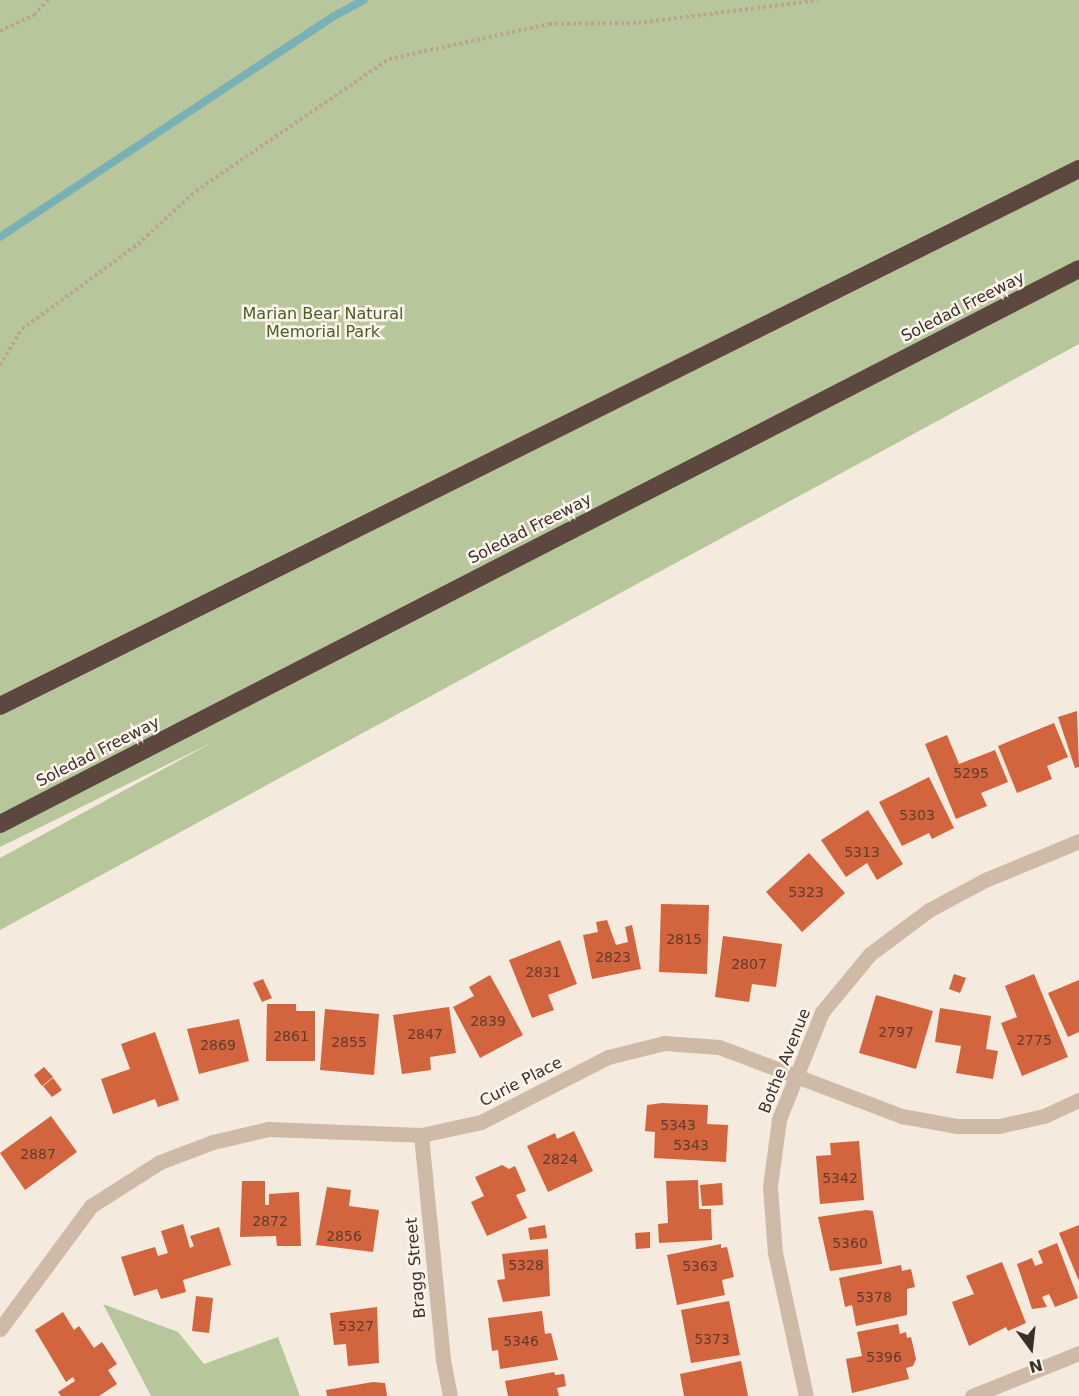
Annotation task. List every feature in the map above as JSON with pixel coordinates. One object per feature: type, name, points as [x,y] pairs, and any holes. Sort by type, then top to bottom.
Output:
[{"type":"highway","points":[[0,706],[1079,169]]},
{"type":"highway","name":"Soledad Freeway","points":[[0,824],[1079,269]]},
{"type":"street","name":"Bothe Avenue","points":[[806,1396],[775,1252],[770,1186],[778,1119],[822,1012],[870,954],[929,910],[985,880],[1079,841]]},
{"type":"street","name":"Curie Place","points":[[0,1329],[91,1206],[160,1162],[213,1142],[268,1129],[422,1135],[481,1122],[608,1057],[664,1043],[719,1047],[795,1079],[902,1116],[957,1126],[999,1126],[1044,1116],[1079,1100]]},
{"type":"street","name":"Bragg Street","points":[[422,1135],[443,1360],[450,1396]]},
{"type":"street","points":[[972,1396],[1079,1353]]},
{"type":"path","points":[[0,31],[34,15],[48,0]]},
{"type":"path","points":[[0,365],[22,330],[138,244],[196,191],[389,60],[549,24],[638,23],[737,7],[819,0]]},
{"type":"green space","name":"Marian Bear Natural Memorial Park","points":[[0,0],[1079,0],[1079,344],[0,930],[0,858],[213,742],[0,847]]},
{"type":"green space","points":[[103,1304],[178,1332],[204,1364],[278,1337],[300,1396],[151,1396]]},
{"type":"building","points":[[1077,711],[1079,767],[1075,768],[1058,717]]},
{"type":"building","points":[[1054,723],[1068,757],[1047,766],[1052,779],[1017,793],[998,746]]},
{"type":"building","points":[[947,735],[959,764],[995,750],[1008,782],[981,793],[987,806],[956,819],[925,744]]},
{"type":"building","points":[[929,777],[954,828],[932,839],[929,833],[902,846],[879,802]]},
{"type":"building","points":[[868,810],[903,864],[877,880],[867,863],[846,877],[821,840]]},
{"type":"building","points":[[809,853],[845,893],[802,932],[766,892]]},
{"type":"building","points":[[661,904],[709,905],[707,974],[659,972]]},
{"type":"building","points":[[607,920],[616,945],[628,942],[625,927],[632,925],[641,969],[592,979],[583,935],[598,932],[596,922]]},
{"type":"building","points":[[723,936],[782,944],[776,987],[752,984],[749,1002],[715,997]]},
{"type":"building","points":[[560,940],[577,984],[548,995],[554,1010],[532,1018],[509,960]]},
{"type":"building","points":[[954,974],[966,978],[960,993],[949,989]]},
{"type":"building","points":[[1034,974],[1068,1057],[1022,1076],[1001,1023],[1017,1017],[1005,986]]},
{"type":"building","points":[[490,975],[523,1035],[480,1058],[453,1007],[474,996],[469,987]]},
{"type":"building","points":[[263,979],[272,998],[262,1002],[253,983]]},
{"type":"building","points":[[1079,980],[1079,1032],[1068,1037],[1048,993]]},
{"type":"building","points":[[876,995],[933,1011],[916,1069],[859,1053]]},
{"type":"building","points":[[267,1004],[296,1004],[296,1011],[315,1011],[315,1061],[266,1061]]},
{"type":"building","points":[[449,1007],[456,1053],[430,1057],[431,1070],[402,1074],[393,1015]]},
{"type":"building","points":[[940,1008],[991,1016],[986,1049],[998,1051],[993,1079],[956,1073],[961,1046],[935,1042]]},
{"type":"building","points":[[325,1009],[379,1014],[374,1075],[320,1070]]},
{"type":"building","points":[[239,1019],[249,1061],[199,1074],[187,1029]]},
{"type":"building","points":[[155,1032],[179,1100],[158,1107],[155,1099],[113,1114],[101,1079],[130,1069],[121,1044]]},
{"type":"building","points":[[44,1067],[53,1077],[42,1086],[34,1075]]},
{"type":"building","points":[[53,1078],[62,1090],[52,1097],[43,1086]]},
{"type":"building","points":[[662,1103],[708,1105],[707,1124],[728,1125],[726,1162],[654,1158],[655,1132],[645,1131],[647,1105]]},
{"type":"building","points":[[51,1116],[77,1152],[25,1190],[0,1153]]},
{"type":"building","points":[[574,1131],[593,1171],[548,1192],[527,1146],[555,1133],[557,1139]]},
{"type":"building","points":[[859,1141],[864,1200],[820,1204],[816,1156],[831,1155],[830,1143]]},
{"type":"building","points":[[502,1165],[509,1169],[515,1166],[526,1191],[516,1195],[527,1218],[487,1236],[471,1202],[484,1196],[475,1177]]},
{"type":"building","points":[[698,1180],[699,1209],[711,1209],[712,1240],[659,1243],[658,1224],[668,1223],[666,1181]]},
{"type":"building","points":[[242,1181],[265,1181],[265,1205],[269,1205],[269,1194],[299,1192],[301,1246],[277,1246],[276,1236],[240,1237]]},
{"type":"building","points":[[722,1183],[723,1205],[702,1206],[700,1185]]},
{"type":"building","points":[[327,1187],[351,1190],[349,1206],[379,1210],[373,1252],[316,1245]]},
{"type":"building","points":[[873,1211],[882,1264],[830,1271],[818,1217]]},
{"type":"building","points":[[183,1224],[190,1248],[194,1246],[190,1236],[219,1227],[231,1265],[183,1280],[186,1292],[161,1299],[157,1289],[134,1296],[121,1257],[155,1247],[158,1256],[168,1253],[161,1231]]},
{"type":"building","points":[[545,1225],[547,1238],[530,1240],[528,1228]]},
{"type":"building","points":[[1079,1225],[1079,1281],[1059,1233]]},
{"type":"building","points":[[650,1232],[650,1248],[636,1249],[635,1233]]},
{"type":"building","points":[[1057,1243],[1078,1298],[1055,1307],[1049,1294],[1042,1297],[1047,1307],[1032,1309],[1017,1264],[1032,1258],[1035,1266],[1043,1263],[1038,1251]]},
{"type":"building","points":[[721,1244],[721,1248],[727,1247],[734,1277],[722,1280],[725,1295],[677,1305],[667,1255]]},
{"type":"building","points":[[548,1249],[550,1296],[503,1302],[497,1280],[505,1279],[502,1254]]},
{"type":"building","points":[[1002,1262],[1026,1323],[1008,1331],[1006,1327],[969,1346],[952,1302],[974,1294],[966,1276]]},
{"type":"building","points":[[901,1265],[902,1271],[911,1269],[915,1287],[907,1289],[907,1315],[856,1326],[852,1305],[845,1307],[839,1278]]},
{"type":"building","points":[[196,1296],[213,1298],[209,1333],[192,1331]]},
{"type":"building","points":[[729,1301],[740,1355],[691,1363],[681,1310]]},
{"type":"building","points":[[377,1307],[379,1363],[348,1366],[346,1344],[334,1345],[330,1313]]},
{"type":"building","points":[[542,1311],[545,1334],[551,1333],[558,1360],[500,1369],[498,1350],[492,1351],[488,1318]]},
{"type":"building","points":[[63,1312],[74,1330],[79,1326],[94,1348],[102,1342],[117,1364],[108,1370],[117,1384],[99,1396],[61,1396],[58,1392],[75,1381],[73,1377],[66,1382],[35,1330]]},
{"type":"building","points":[[898,1324],[900,1334],[906,1332],[907,1338],[911,1337],[916,1359],[913,1366],[906,1368],[909,1379],[852,1393],[846,1359],[862,1356],[857,1332]]},
{"type":"building","points":[[741,1361],[748,1396],[684,1396],[680,1374]]},
{"type":"building","points":[[554,1372],[555,1375],[564,1374],[566,1386],[557,1388],[559,1396],[508,1396],[505,1381]]},
{"type":"building","points":[[373,1382],[385,1383],[387,1396],[327,1396],[326,1390]]},
{"type":"waterway","points":[[0,237],[332,17],[364,0]]}]
